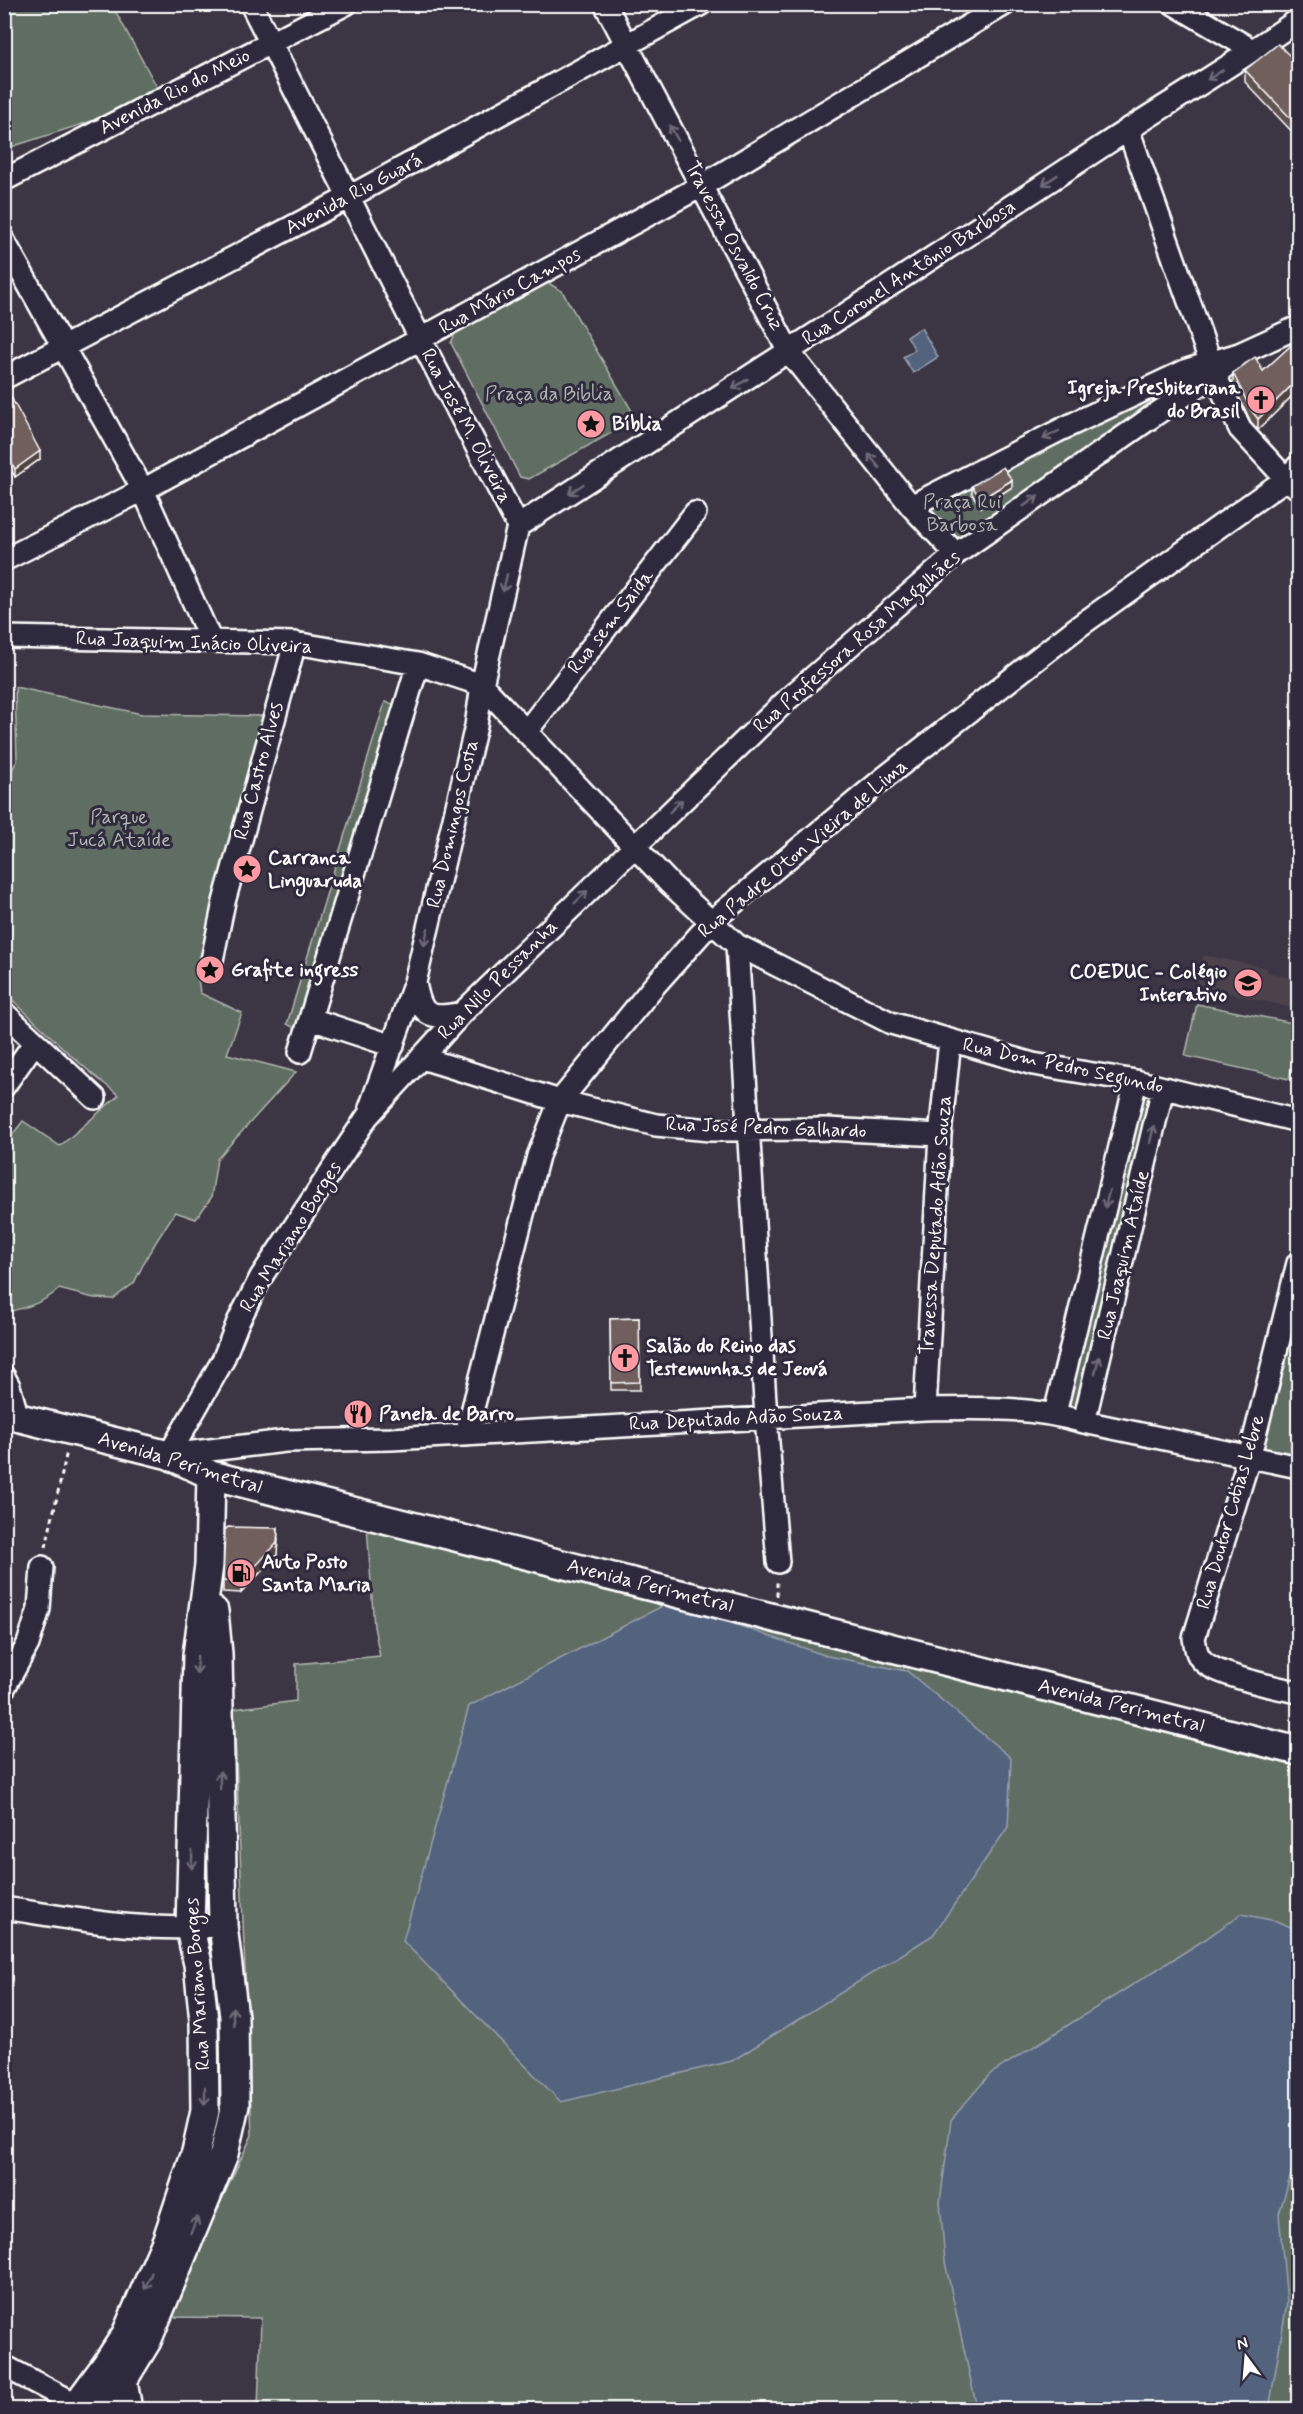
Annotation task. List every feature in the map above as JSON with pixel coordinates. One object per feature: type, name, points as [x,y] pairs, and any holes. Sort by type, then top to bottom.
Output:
[{"type":"main road","name":"Avenida Perimetral","points":[[11,1416],[169,1455],[212,1475],[1299,1751]]},
{"type":"main road","name":"Rua Mariano Borges","points":[[76,2407],[126,2334],[167,2239],[196,2152],[205,2111],[204,2021],[198,1964],[190,1929],[197,1654],[209,1565],[212,1475]]},
{"type":"main road","name":"Rua Mariano Borges","points":[[105,2409],[147,2341],[224,2154],[235,2105],[234,2017],[223,1925],[218,1654],[209,1565]]},
{"type":"street","name":"Rua José M. Oliveira","points":[[251,4],[518,526]]},
{"type":"street","name":"Avenida Rio do Meio","points":[[4,180],[346,4]]},
{"type":"street","name":"Travessa Osvaldo Cruz","points":[[605,4],[626,47],[703,185],[789,352],[911,506],[956,554]]},
{"type":"street","name":"Avenida Rio Guará","points":[[4,378],[349,197],[701,4]]},
{"type":"street","name":"Rua Mário Campos","points":[[4,560],[143,490],[703,185],[1005,4]]},
{"type":"street","points":[[1174,4],[1254,51]]},
{"type":"street","name":"Rua Coronel Antônio Barbosa","points":[[518,526],[1299,20]]},
{"type":"street","points":[[1128,129],[1213,369],[1239,429],[1294,477]]},
{"type":"street","points":[[4,241],[143,490],[211,641]]},
{"type":"street","name":"Rua Professora Rosa Magalhães","points":[[634,846],[789,698],[956,554],[1156,414],[1213,369],[1239,354],[1299,327]]},
{"type":"street","points":[[911,506],[1062,429],[1187,370],[1213,369]]},
{"type":"street","name":"Rua Padre Oton Vieira de Lima","points":[[466,1435],[538,1156],[560,1101],[654,986],[712,921],[884,778],[1078,627],[1294,477]]},
{"type":"street","name":"Rua sem Saida","points":[[526,732],[695,513]]},
{"type":"street","name":"Rua Domingos Costa","points":[[367,1117],[415,982],[476,726],[482,685],[518,526]]},
{"type":"street","name":"Rua Joaquim Inácio Oliveira","points":[[4,637],[295,643],[418,664],[482,685],[634,846]]},
{"type":"street","name":"Rua Castro Alves","points":[[210,970],[224,902],[295,643]]},
{"type":"street","points":[[300,1052],[418,664]]},
{"type":"street","name":"Rua Dom Pedro Segundo","points":[[634,846],[670,884],[737,945],[891,1023],[1033,1064],[1136,1081],[1299,1121]]},
{"type":"street","name":"Rua Nilo Pessanha","points":[[367,1117],[462,1013],[634,846]]},
{"type":"street","points":[[737,945],[766,1418],[778,1562]]},
{"type":"street","points":[[415,982],[419,1005],[427,1013],[442,1017],[462,1013]]},
{"type":"street","points":[[4,1013],[95,1098]]},
{"type":"street","points":[[311,1019],[393,1047]]},
{"type":"street","name":"Travessa Deputado Adão Souza","points":[[925,1409],[940,1135],[950,1041]]},
{"type":"street","points":[[4,1086],[35,1042]]},
{"type":"street","name":"Rua José Pedro Galhardo","points":[[422,1058],[560,1101],[656,1125],[711,1130],[826,1129],[940,1135]]},
{"type":"street","name":"Rua Joaquim Ataíde","points":[[1055,1413],[1136,1081]]},
{"type":"street","name":"Rua Joaquim Ataíde","points":[[1084,1422],[1163,1088]]},
{"type":"street","name":"Rua Mariano Borges","points":[[169,1455],[223,1360],[238,1322],[261,1277],[367,1117]]},
{"type":"street","name":"Rua Doutor Cotias Lebre","points":[[1299,1263],[1250,1455],[1194,1638],[1196,1653],[1206,1664],[1247,1680],[1299,1692]]},
{"type":"street","points":[[4,1377],[9,1386],[11,1416]]},
{"type":"street","name":"Rua Deputado Adão Souza","points":[[169,1455],[285,1441],[466,1435],[995,1407],[1055,1413],[1084,1422],[1299,1467]]},
{"type":"street","points":[[4,1688],[28,1644],[34,1626],[39,1609],[42,1567]]},
{"type":"street","points":[[4,1908],[103,1923],[190,1929],[223,1925]]},
{"type":"street","points":[[4,2366],[76,2407]]},
{"type":"street","points":[[125,2374],[131,2409]]},
{"type":"path","points":[[42,1567],[71,1431]]},
{"type":"path","points":[[776,1617],[778,1562]]},
{"type":"shaded area","name":"COEDUC - Colégio Interativo","points":[[1204,955],[1267,968],[1267,972],[1298,980],[1298,1009],[1196,986]]},
{"type":"green space","points":[[5,5],[112,5],[163,98],[5,149]]},
{"type":"green space","name":"Praça da Biblia","points":[[548,283],[562,291],[632,411],[629,423],[529,479],[520,477],[451,343],[456,332]]},
{"type":"green space","name":"Praça Rui Barbosa","points":[[1239,354],[956,554],[911,506]]},
{"type":"green space","name":"Parque Jucá Ataíde","points":[[15,687],[142,714],[268,716],[198,978],[200,993],[242,1013],[227,1054],[296,1072],[217,1159],[211,1198],[196,1219],[175,1212],[149,1253],[134,1283],[113,1299],[94,1298],[59,1289],[34,1304],[5,1312],[5,1144],[23,1121],[60,1146],[119,1095],[75,1059],[5,993],[4,784],[17,761]]},
{"type":"green space","points":[[385,702],[394,704],[298,1030],[287,1024]]},
{"type":"green space","points":[[1197,1004],[1298,1024],[1298,1039],[1289,1079],[1185,1056]]},
{"type":"green space","points":[[1136,1081],[1163,1088],[1084,1422],[1055,1413]]},
{"type":"green space","points":[[1278,1343],[1298,1347],[1298,1467],[1250,1455]]},
{"type":"green space","points":[[367,1525],[1298,1767],[1298,2409],[258,2409],[261,2318],[167,2317],[252,2135],[234,1709],[296,1701],[296,1664],[380,1656],[374,1627]]},
{"type":"water","points":[[921,328],[938,357],[913,373],[903,357],[915,350],[907,336]]},
{"type":"water","points":[[670,1602],[827,1656],[907,1671],[1011,1758],[1008,1827],[933,1935],[732,2061],[561,2102],[403,1941],[469,1706]]},
{"type":"water","points":[[1241,1914],[1276,1921],[1298,1930],[1298,2151],[1279,2214],[1287,2303],[1269,2409],[977,2409],[945,2262],[940,2202],[951,2120],[990,2074],[1204,1940]]},
{"type":"building","points":[[1278,44],[1299,65],[1299,127],[1245,70]]},
{"type":"building","name":"Igreja Presbiteriana do Brasil","points":[[1299,339],[1299,378],[1258,419],[1251,410],[1233,373],[1255,357],[1263,371]]},
{"type":"building","points":[[11,397],[40,451],[15,469],[4,450],[4,400]]},
{"type":"building","points":[[1003,467],[1012,480],[981,499],[972,486]]},
{"type":"building","name":"Salão do Reino das Testemunhas de Jeová","points":[[639,1318],[640,1382],[611,1383],[610,1319]]},
{"type":"building","points":[[1299,1390],[1299,1412],[1293,1410]]},
{"type":"building","name":"Auto Posto Santa Maria","points":[[228,1527],[278,1528],[277,1543],[241,1582],[223,1581],[225,1530]]},
{"type":"place","name":"Igreja Presbiteriana do Brasil","points":[[1261,400]]},
{"type":"place","name":"Bíblia","points":[[591,424]]},
{"type":"place","name":"Carranca Linguaruda","points":[[247,869]]},
{"type":"place","name":"Grafite ingress","points":[[210,970]]},
{"type":"place","name":"COEDUC - Colégio Interativo","points":[[1248,983]]},
{"type":"place","name":"Salão do Reino das Testemunhas de Jeová","points":[[625,1358]]},
{"type":"place","name":"Panela de Barro","points":[[358,1414]]},
{"type":"place","name":"Auto Posto Santa Maria","points":[[241,1573]]}]
